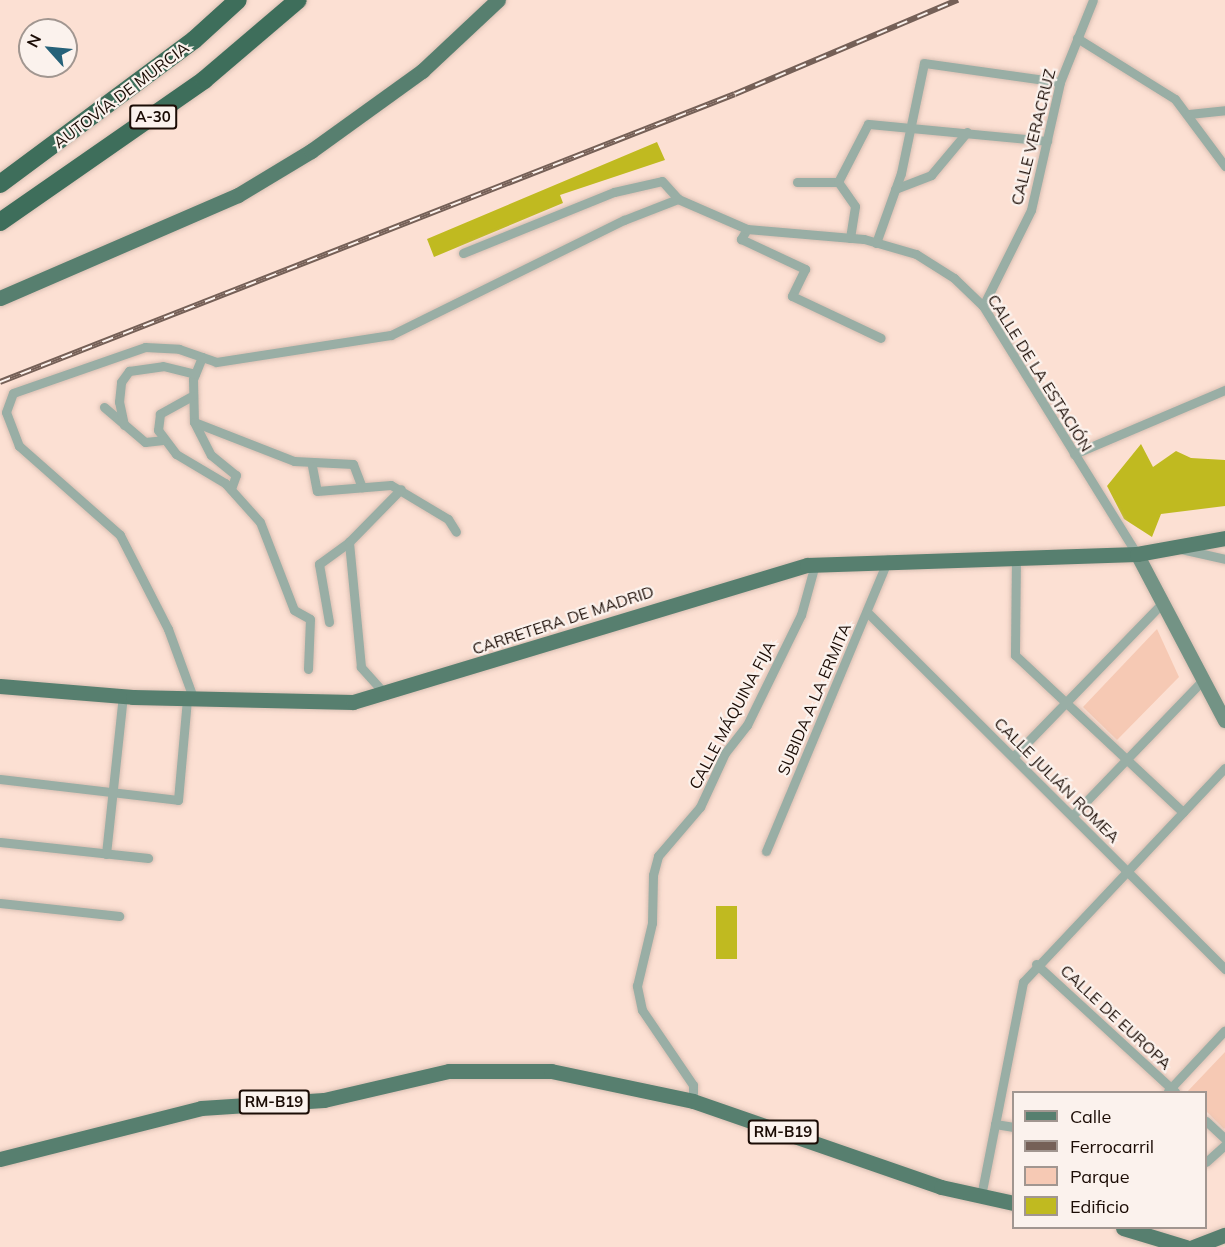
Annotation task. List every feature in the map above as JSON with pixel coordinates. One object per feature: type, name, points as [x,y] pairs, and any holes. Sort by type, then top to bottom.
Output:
[{"type":"highway","name":"AUTOVÍA DE MURCIA","points":[[0,184],[194,40],[238,0]]},
{"type":"highway","name":"AUTOVÍA DE MURCIA","points":[[0,222],[204,80],[298,0]]},
{"type":"main road","points":[[0,298],[247,189],[422,71],[498,0]]},
{"type":"main road","name":"CARRETERA DE MADRID","points":[[0,686],[123,696],[353,702],[386,695],[769,573],[815,564],[889,559],[1137,554],[1225,538]]},
{"type":"main road","points":[[1137,554],[1224,717]]},
{"type":"main road","name":"RM-B19","points":[[0,1159],[201,1108],[324,1101],[449,1071],[550,1071],[693,1101],[981,1196],[1012,1203]]},
{"type":"main road","points":[[1129,1229],[1186,1247]]},
{"type":"main road","points":[[1193,1247],[1225,1235]]},
{"type":"street","name":"CALLE VERACRUZ","points":[[983,306],[1031,210],[1060,82],[1093,0]]},
{"type":"street","points":[[1077,38],[1127,65],[1189,114],[1225,166]]},
{"type":"street","points":[[876,243],[895,189],[924,63],[1060,82]]},
{"type":"street","points":[[1189,114],[1225,110]]},
{"type":"street","points":[[838,182],[868,124],[911,124],[1047,141]]},
{"type":"street","points":[[895,189],[931,175],[967,132]]},
{"type":"street","name":"CALLE DE LA ESTACIÓN","points":[[463,253],[614,192],[662,181],[678,199],[747,229],[850,238],[876,243],[928,261],[983,306],[1137,554]]},
{"type":"street","points":[[797,182],[838,182]]},
{"type":"street","points":[[838,182],[855,206],[850,238]]},
{"type":"street","points":[[0,779],[178,800],[190,699],[168,629],[120,535],[19,446],[6,412],[13,393],[145,346],[216,362],[391,335],[624,220],[678,199]]},
{"type":"street","points":[[747,229],[741,238],[805,268],[792,296],[881,338]]},
{"type":"street","points":[[202,357],[195,374],[192,396],[194,422],[211,455],[236,475],[228,486]]},
{"type":"street","points":[[124,425],[119,402],[121,382],[129,371],[163,366],[195,374]]},
{"type":"street","points":[[1074,454],[1225,390]]},
{"type":"street","points":[[163,440],[160,414],[192,396]]},
{"type":"street","points":[[104,407],[145,442],[163,440],[228,486],[260,522],[294,610],[310,619],[308,669]]},
{"type":"street","points":[[194,422],[312,466],[353,464],[362,487]]},
{"type":"street","points":[[312,466],[317,491],[362,487],[401,489],[448,519],[456,532]]},
{"type":"street","points":[[329,622],[319,564],[349,542],[401,489]]},
{"type":"street","points":[[349,542],[361,667],[386,695]]},
{"type":"street","points":[[1173,548],[1225,559]]},
{"type":"street","points":[[1016,556],[1015,655],[1183,812]]},
{"type":"street","name":"SUBIDA A LA ERMITA","points":[[766,851],[889,559]]},
{"type":"street","name":"CALLE MÁQUINA FIJA","points":[[693,1101],[693,1085],[642,1010],[637,986],[652,923],[653,875],[658,856],[700,807],[725,753],[747,725],[801,615],[815,564]]},
{"type":"street","points":[[1013,757],[1162,603]]},
{"type":"street","name":"CALLE JULIÁN ROMEA","points":[[867,612],[1225,969]]},
{"type":"street","points":[[1072,816],[1203,680]]},
{"type":"street","points":[[106,854],[123,696]]},
{"type":"street","points":[[981,1196],[1023,982],[1036,964],[1225,768]]},
{"type":"street","points":[[0,842],[148,858]]},
{"type":"street","points":[[0,903],[119,916]]},
{"type":"street","name":"CALLE DE EUROPA","points":[[1036,964],[1171,1091]]},
{"type":"street","points":[[1171,1091],[1225,1030]]},
{"type":"street","points":[[1207,1122],[1225,1139]]},
{"type":"street","points":[[995,1124],[1012,1127]]},
{"type":"street","points":[[1207,1161],[1225,1146]]},
{"type":"green space","points":[[1157,629],[1179,677],[1117,740],[1083,707]]},
{"type":"green space","points":[[1225,1052],[1224,1129],[1207,1112],[1207,1091],[1188,1091]]},
{"type":"building","points":[[657,142],[665,160],[560,195],[563,203],[434,257],[427,239]]},
{"type":"building","points":[[1141,444],[1153,467],[1176,451],[1191,458],[1225,460],[1225,506],[1161,514],[1152,537],[1124,519],[1107,486]]},
{"type":"building","points":[[716,906],[737,906],[737,959],[716,959]]},
{"type":"railway","points":[[0,382],[735,94],[958,0]]}]
